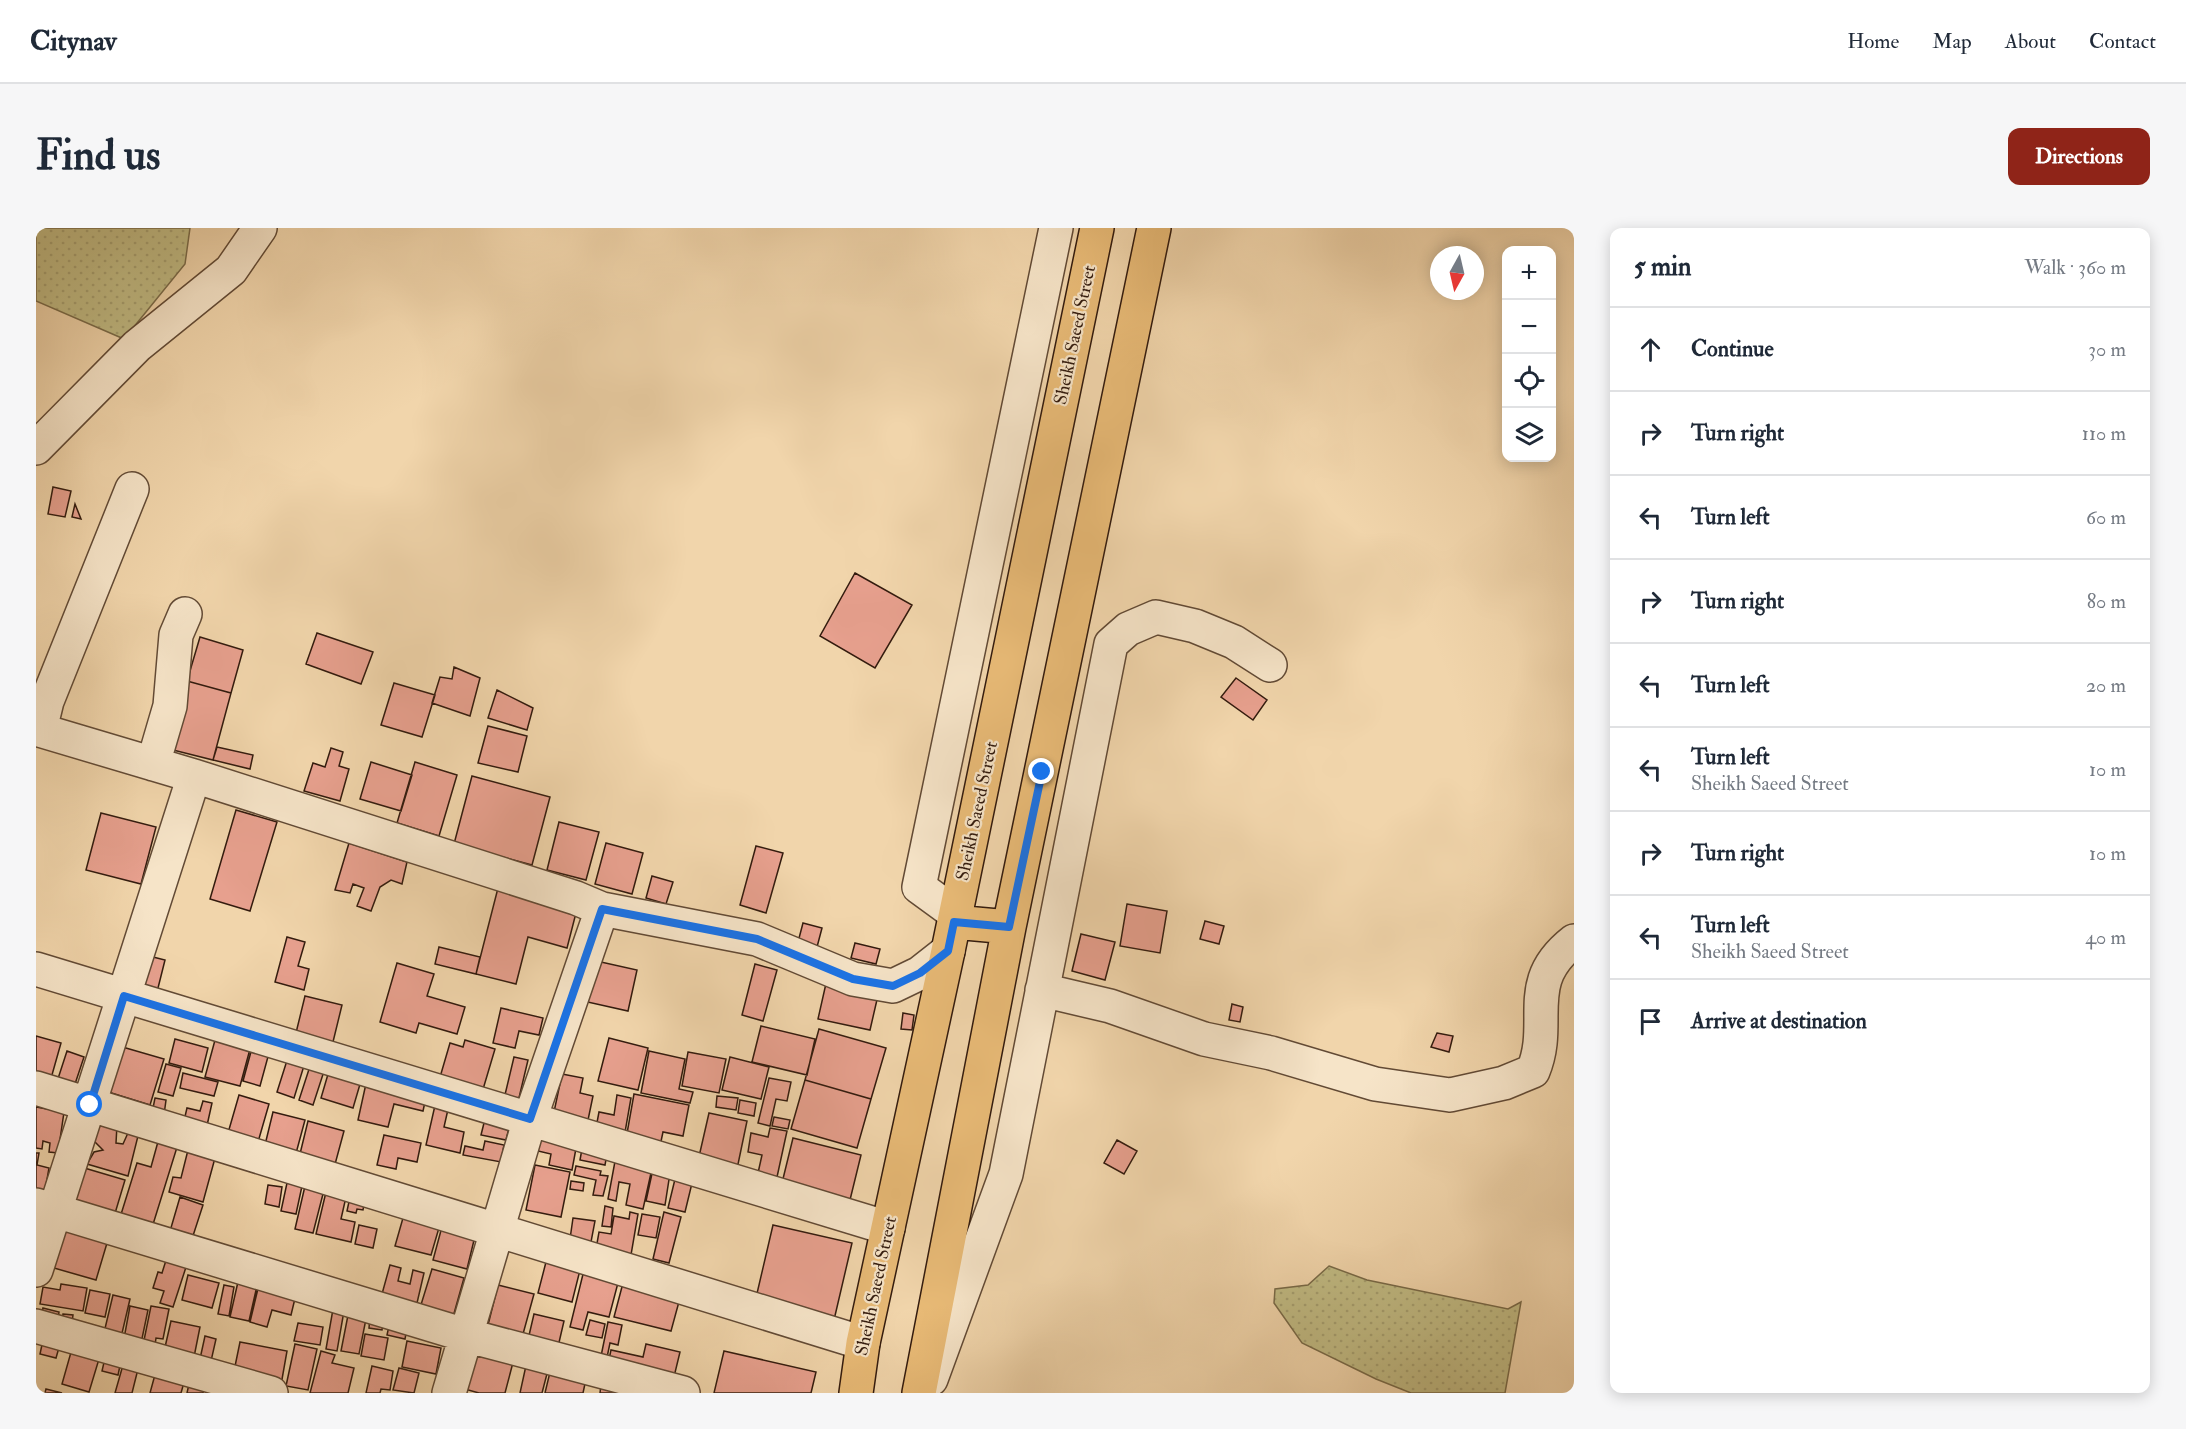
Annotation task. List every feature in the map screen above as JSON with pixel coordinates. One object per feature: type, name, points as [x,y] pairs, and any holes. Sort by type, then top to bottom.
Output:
[{"type":"main road","name":"Sheikh Saeed Street","points":[[856,1393],[863,1343],[953,929],[1097,228]]},
{"type":"main road","points":[[919,1393],[1009,927],[1154,228]]},
{"type":"main road","points":[[953,929],[1009,927]]},
{"type":"street","points":[[36,448],[137,346],[231,270],[260,228]]},
{"type":"street","points":[[132,489],[46,700],[38,730],[194,776],[576,898],[602,909],[757,939],[853,979],[893,986],[920,973],[953,929],[919,887],[1056,228]]},
{"type":"street","points":[[153,764],[170,706],[176,635],[185,614]]},
{"type":"street","points":[[926,1393],[1005,1174],[1111,644],[1128,629],[1156,617],[1205,630],[1234,642],[1270,665]]},
{"type":"street","points":[[36,1270],[46,1208],[90,1105],[194,776]]},
{"type":"street","points":[[449,1393],[530,1119],[602,909]]},
{"type":"street","points":[[1042,990],[1110,1006],[1204,1039],[1271,1053],[1375,1084],[1450,1095],[1504,1083],[1533,1071],[1539,1056],[1542,1035],[1539,1003],[1547,972],[1565,948],[1574,941]]},
{"type":"street","points":[[36,969],[888,1228]]},
{"type":"street","points":[[36,1088],[863,1343]]},
{"type":"street","points":[[46,1208],[465,1335],[683,1393]]},
{"type":"street","points":[[36,1326],[271,1393]]},
{"type":"shaded area","points":[[36,228],[190,228],[185,264],[124,339],[36,301]]},
{"type":"shaded area","points":[[1329,1266],[1367,1280],[1508,1309],[1521,1302],[1505,1393],[1411,1393],[1376,1379],[1302,1343],[1274,1303],[1275,1289],[1308,1285]]},
{"type":"building","points":[[53,487],[71,491],[65,517],[48,514]]},
{"type":"building","points":[[75,504],[81,519],[72,517]]},
{"type":"building","points":[[855,573],[912,605],[875,668],[820,636]]},
{"type":"building","points":[[317,633],[373,652],[361,684],[306,664]]},
{"type":"building","points":[[200,637],[243,650],[231,693],[187,681]]},
{"type":"building","points":[[454,667],[480,678],[470,716],[432,703],[440,677],[452,679]]},
{"type":"building","points":[[1236,678],[1267,700],[1253,720],[1221,697]]},
{"type":"building","points":[[187,681],[231,693],[213,760],[169,749]]},
{"type":"building","points":[[394,683],[435,695],[422,737],[381,725]]},
{"type":"building","points":[[497,690],[533,708],[527,730],[488,718]]},
{"type":"building","points":[[488,726],[527,736],[518,772],[478,763]]},
{"type":"building","points":[[217,747],[253,755],[250,769],[213,760]]},
{"type":"building","points":[[331,748],[343,752],[339,766],[349,769],[340,801],[304,791],[313,763],[325,767]]},
{"type":"building","points":[[371,762],[412,775],[401,811],[360,799]]},
{"type":"building","points":[[415,762],[457,775],[439,836],[397,823]]},
{"type":"building","points":[[472,776],[550,797],[532,865],[454,844]]},
{"type":"building","points":[[236,810],[277,822],[250,911],[210,899]]},
{"type":"building","points":[[101,813],[156,827],[141,884],[86,870]]},
{"type":"building","points":[[559,822],[599,832],[586,880],[547,870]]},
{"type":"building","points":[[349,843],[407,862],[402,884],[391,880],[380,887],[371,911],[357,906],[364,888],[353,884],[350,893],[335,890]]},
{"type":"building","points":[[606,843],[643,853],[632,894],[595,884]]},
{"type":"building","points":[[756,846],[783,853],[766,913],[740,905]]},
{"type":"building","points":[[652,876],[673,882],[666,904],[646,898]]},
{"type":"building","points":[[498,888],[577,909],[567,948],[528,937],[516,984],[476,974]]},
{"type":"building","points":[[1127,904],[1167,911],[1160,953],[1120,946]]},
{"type":"building","points":[[1205,921],[1224,926],[1219,944],[1200,939]]},
{"type":"building","points":[[803,923],[822,928],[817,947],[798,942]]},
{"type":"building","points":[[1081,934],[1115,942],[1105,980],[1072,971]]},
{"type":"building","points":[[287,937],[305,942],[298,966],[309,969],[304,990],[275,982]]},
{"type":"building","points":[[855,943],[880,949],[876,964],[851,958]]},
{"type":"building","points":[[439,947],[480,957],[476,974],[435,964]]},
{"type":"building","points":[[153,957],[165,960],[157,992],[141,988],[147,961],[152,962]]},
{"type":"building","points":[[592,960],[637,970],[628,1011],[583,1001]]},
{"type":"building","points":[[397,963],[434,974],[427,996],[465,1007],[457,1034],[419,1023],[416,1033],[380,1022]]},
{"type":"building","points":[[755,964],[777,970],[763,1021],[742,1015]]},
{"type":"building","points":[[827,979],[879,991],[870,1030],[818,1019]]},
{"type":"building","points":[[305,996],[342,1005],[332,1046],[295,1037]]},
{"type":"building","points":[[1232,1004],[1243,1007],[1240,1022],[1229,1020]]},
{"type":"building","points":[[501,1008],[543,1018],[539,1035],[519,1031],[515,1048],[493,1043]]},
{"type":"building","points":[[903,1013],[914,1015],[912,1030],[901,1029]]},
{"type":"building","points":[[761,1026],[815,1039],[807,1075],[752,1062]]},
{"type":"building","points":[[218,1029],[253,1038],[240,1086],[205,1077]]},
{"type":"building","points":[[819,1029],[886,1048],[871,1099],[805,1080]]},
{"type":"building","points":[[1437,1033],[1453,1036],[1449,1052],[1431,1047]]},
{"type":"building","points":[[36,1036],[61,1043],[48,1089],[36,1086]]},
{"type":"building","points":[[609,1038],[648,1048],[638,1090],[598,1081]]},
{"type":"building","points":[[175,1039],[208,1048],[202,1072],[169,1063]]},
{"type":"building","points":[[465,1040],[495,1049],[481,1096],[438,1084],[450,1043],[463,1047]]},
{"type":"building","points":[[119,1046],[164,1059],[150,1105],[105,1091]]},
{"type":"building","points":[[252,1048],[269,1053],[260,1086],[243,1081]]},
{"type":"building","points":[[67,1051],[84,1057],[71,1096],[54,1091]]},
{"type":"building","points":[[290,1051],[307,1056],[294,1098],[277,1092]]},
{"type":"building","points":[[649,1051],[685,1059],[679,1089],[693,1092],[690,1103],[641,1093]]},
{"type":"building","points":[[688,1052],[726,1059],[719,1093],[682,1086]]},
{"type":"building","points":[[313,1057],[327,1062],[313,1105],[299,1100]]},
{"type":"building","points":[[514,1057],[528,1060],[518,1102],[504,1099]]},
{"type":"building","points":[[730,1057],[769,1067],[761,1099],[722,1090]]},
{"type":"building","points":[[166,1064],[181,1068],[173,1096],[158,1092]]},
{"type":"building","points":[[331,1064],[363,1074],[353,1108],[321,1098]]},
{"type":"building","points":[[183,1073],[218,1082],[214,1096],[180,1088]]},
{"type":"building","points":[[562,1074],[583,1078],[580,1093],[593,1096],[588,1120],[554,1112]]},
{"type":"building","points":[[769,1078],[791,1082],[787,1101],[776,1099],[770,1126],[758,1123]]},
{"type":"building","points":[[367,1079],[427,1093],[423,1111],[394,1104],[388,1127],[358,1120]]},
{"type":"building","points":[[805,1080],[871,1099],[857,1148],[791,1129]]},
{"type":"building","points":[[634,1094],[689,1105],[683,1136],[663,1132],[660,1146],[626,1139]]},
{"type":"building","points":[[239,1095],[269,1104],[258,1142],[228,1133]]},
{"type":"building","points":[[617,1095],[631,1098],[624,1138],[595,1133],[599,1112],[614,1115]]},
{"type":"building","points":[[717,1096],[738,1098],[736,1110],[716,1107]]},
{"type":"building","points":[[155,1098],[166,1100],[164,1115],[152,1113]]},
{"type":"building","points":[[740,1100],[756,1103],[754,1116],[738,1113]]},
{"type":"building","points":[[203,1101],[212,1103],[206,1130],[183,1125],[187,1108],[200,1111]]},
{"type":"building","points":[[436,1101],[449,1105],[444,1127],[464,1132],[460,1153],[426,1145]]},
{"type":"building","points":[[36,1107],[64,1112],[58,1153],[49,1152],[50,1143],[43,1141],[42,1149],[36,1148]]},
{"type":"building","points":[[273,1112],[305,1120],[295,1157],[264,1149]]},
{"type":"building","points":[[709,1113],[747,1121],[737,1169],[698,1161]]},
{"type":"building","points":[[97,1117],[117,1125],[116,1143],[123,1144],[132,1124],[139,1132],[128,1176],[87,1164],[94,1152],[103,1150],[93,1140]]},
{"type":"building","points":[[774,1117],[790,1120],[788,1129],[772,1126]]},
{"type":"building","points":[[485,1119],[510,1124],[506,1140],[481,1135]]},
{"type":"building","points":[[308,1121],[344,1131],[334,1168],[299,1158]]},
{"type":"building","points":[[770,1128],[787,1131],[777,1177],[758,1173],[762,1155],[748,1152],[751,1133],[768,1137]]},
{"type":"building","points":[[384,1135],[421,1143],[417,1162],[398,1158],[396,1169],[377,1165]]},
{"type":"building","points":[[541,1136],[577,1143],[572,1170],[549,1165],[551,1154],[538,1151]]},
{"type":"building","points":[[159,1138],[178,1144],[150,1234],[118,1224],[137,1163],[151,1167]]},
{"type":"building","points":[[793,1138],[861,1155],[849,1204],[781,1187]]},
{"type":"building","points":[[1117,1140],[1137,1151],[1124,1174],[1104,1163]]},
{"type":"building","points":[[485,1141],[504,1145],[501,1162],[463,1155],[465,1146],[483,1150]]},
{"type":"building","points":[[582,1149],[607,1154],[605,1165],[580,1160]]},
{"type":"building","points":[[188,1150],[215,1158],[203,1202],[169,1192],[173,1177],[181,1178]]},
{"type":"building","points":[[36,1153],[39,1153],[37,1165],[49,1168],[44,1197],[36,1196]]},
{"type":"building","points":[[616,1156],[653,1164],[643,1209],[626,1205],[630,1184],[619,1182],[616,1201],[608,1199]]},
{"type":"building","points":[[535,1165],[570,1172],[561,1217],[526,1210]]},
{"type":"building","points":[[576,1166],[601,1171],[600,1175],[608,1176],[603,1196],[593,1195],[596,1180],[574,1175]]},
{"type":"building","points":[[81,1167],[125,1180],[113,1220],[69,1206]]},
{"type":"building","points":[[653,1169],[670,1173],[665,1205],[646,1201]]},
{"type":"building","points":[[676,1175],[693,1179],[685,1212],[668,1208]]},
{"type":"building","points":[[571,1181],[584,1183],[583,1191],[570,1189]]},
{"type":"building","points":[[287,1183],[302,1186],[296,1214],[281,1211]]},
{"type":"building","points":[[268,1185],[282,1187],[279,1207],[265,1204]]},
{"type":"building","points":[[305,1186],[324,1190],[313,1233],[295,1229]]},
{"type":"building","points":[[326,1192],[346,1197],[341,1219],[355,1222],[351,1242],[316,1234]]},
{"type":"building","points":[[180,1197],[203,1205],[190,1245],[168,1238]]},
{"type":"building","points":[[350,1197],[365,1200],[363,1210],[357,1209],[356,1213],[347,1211]]},
{"type":"building","points":[[605,1206],[613,1208],[611,1227],[602,1226]]},
{"type":"building","points":[[405,1211],[441,1221],[431,1255],[395,1246]]},
{"type":"building","points":[[630,1212],[638,1214],[631,1255],[596,1249],[599,1232],[611,1234],[614,1216],[629,1219]]},
{"type":"building","points":[[664,1212],[681,1217],[669,1263],[653,1259]]},
{"type":"building","points":[[642,1214],[660,1217],[656,1238],[638,1235]]},
{"type":"building","points":[[61,1218],[110,1233],[96,1280],[47,1266]]},
{"type":"building","points":[[573,1218],[595,1221],[591,1242],[570,1239]]},
{"type":"building","points":[[443,1223],[476,1232],[467,1269],[433,1260]]},
{"type":"building","points":[[359,1225],[377,1229],[373,1248],[355,1244]]},
{"type":"building","points":[[773,1225],[852,1243],[834,1320],[755,1302]]},
{"type":"building","points":[[168,1254],[188,1261],[173,1307],[160,1303],[164,1291],[153,1288],[158,1272],[162,1273]]},
{"type":"building","points":[[546,1262],[580,1270],[572,1302],[538,1293]]},
{"type":"building","points":[[390,1265],[401,1268],[398,1281],[410,1284],[413,1270],[424,1273],[417,1303],[382,1294]]},
{"type":"building","points":[[432,1269],[464,1278],[453,1317],[420,1308]]},
{"type":"building","points":[[584,1270],[619,1279],[609,1317],[588,1312],[583,1330],[570,1327]]},
{"type":"building","points":[[240,1273],[259,1277],[249,1321],[230,1317]]},
{"type":"building","points":[[188,1275],[219,1283],[212,1308],[182,1300]]},
{"type":"building","points":[[261,1276],[298,1286],[291,1315],[272,1310],[267,1327],[250,1322]]},
{"type":"building","points":[[623,1283],[680,1298],[671,1331],[614,1317]]},
{"type":"building","points":[[61,1284],[87,1288],[83,1311],[40,1304],[43,1287],[60,1290]]},
{"type":"building","points":[[224,1285],[234,1287],[229,1316],[218,1314]]},
{"type":"building","points":[[498,1285],[534,1294],[523,1334],[488,1325]]},
{"type":"building","points":[[90,1290],[110,1294],[105,1317],[85,1313]]},
{"type":"building","points":[[113,1295],[130,1299],[119,1346],[102,1341]]},
{"type":"building","points":[[130,1306],[148,1310],[140,1348],[123,1344]]},
{"type":"building","points":[[151,1306],[169,1309],[163,1339],[156,1338],[154,1352],[142,1350]]},
{"type":"building","points":[[43,1308],[59,1312],[58,1319],[41,1316]]},
{"type":"building","points":[[333,1309],[344,1311],[337,1351],[326,1349]]},
{"type":"building","points":[[349,1310],[367,1314],[359,1354],[341,1351]]},
{"type":"building","points":[[63,1314],[73,1315],[72,1323],[62,1322]]},
{"type":"building","points":[[534,1314],[564,1321],[557,1351],[527,1344]]},
{"type":"building","points":[[370,1316],[384,1318],[382,1330],[369,1328]]},
{"type":"building","points":[[590,1320],[605,1324],[602,1338],[586,1335]]},
{"type":"building","points":[[171,1321],[200,1327],[193,1362],[163,1356]]},
{"type":"building","points":[[608,1322],[622,1325],[618,1345],[610,1343],[605,1367],[599,1366]]},
{"type":"building","points":[[298,1323],[323,1327],[320,1345],[294,1341]]},
{"type":"building","points":[[408,1323],[405,1339],[387,1335],[389,1326]]},
{"type":"building","points":[[365,1334],[388,1338],[384,1360],[361,1356]]},
{"type":"building","points":[[205,1336],[216,1339],[209,1370],[198,1368]]},
{"type":"building","points":[[75,1338],[99,1359],[89,1392],[62,1384]]},
{"type":"building","points":[[43,1340],[60,1344],[56,1358],[40,1354]]},
{"type":"building","points":[[407,1341],[441,1348],[436,1374],[402,1367]]},
{"type":"building","points":[[473,1341],[516,1351],[505,1393],[479,1393],[461,1388]]},
{"type":"building","points":[[240,1342],[287,1351],[281,1385],[233,1376]]},
{"type":"building","points":[[295,1344],[317,1349],[308,1390],[286,1386]]},
{"type":"building","points":[[646,1344],[680,1352],[672,1385],[607,1369],[611,1350],[643,1357]]},
{"type":"building","points":[[321,1351],[335,1355],[332,1363],[354,1368],[348,1393],[310,1393]]},
{"type":"building","points":[[724,1351],[816,1372],[811,1393],[714,1393]]},
{"type":"building","points":[[105,1358],[121,1361],[118,1375],[102,1371]]},
{"type":"building","points":[[527,1361],[549,1366],[542,1393],[520,1393]]},
{"type":"building","points":[[123,1365],[138,1369],[132,1393],[115,1393]]},
{"type":"building","points":[[372,1366],[393,1371],[390,1390],[381,1389],[380,1393],[366,1393]]},
{"type":"building","points":[[399,1368],[419,1373],[414,1393],[393,1390]]},
{"type":"building","points":[[156,1371],[185,1379],[181,1393],[150,1393]]},
{"type":"building","points":[[550,1372],[586,1379],[583,1393],[545,1393]]},
{"type":"building","points":[[189,1384],[204,1388],[203,1393],[187,1393]]},
{"type":"building","points":[[601,1385],[625,1393],[600,1393]]},
{"type":"building","points":[[46,1389],[62,1393],[45,1393]]},
{"type":"route","points":[[90,1105],[124,996],[530,1119],[602,909],[757,939],[853,979],[893,986],[920,973],[948,951],[954,922],[1009,927],[1042,772]]}]
